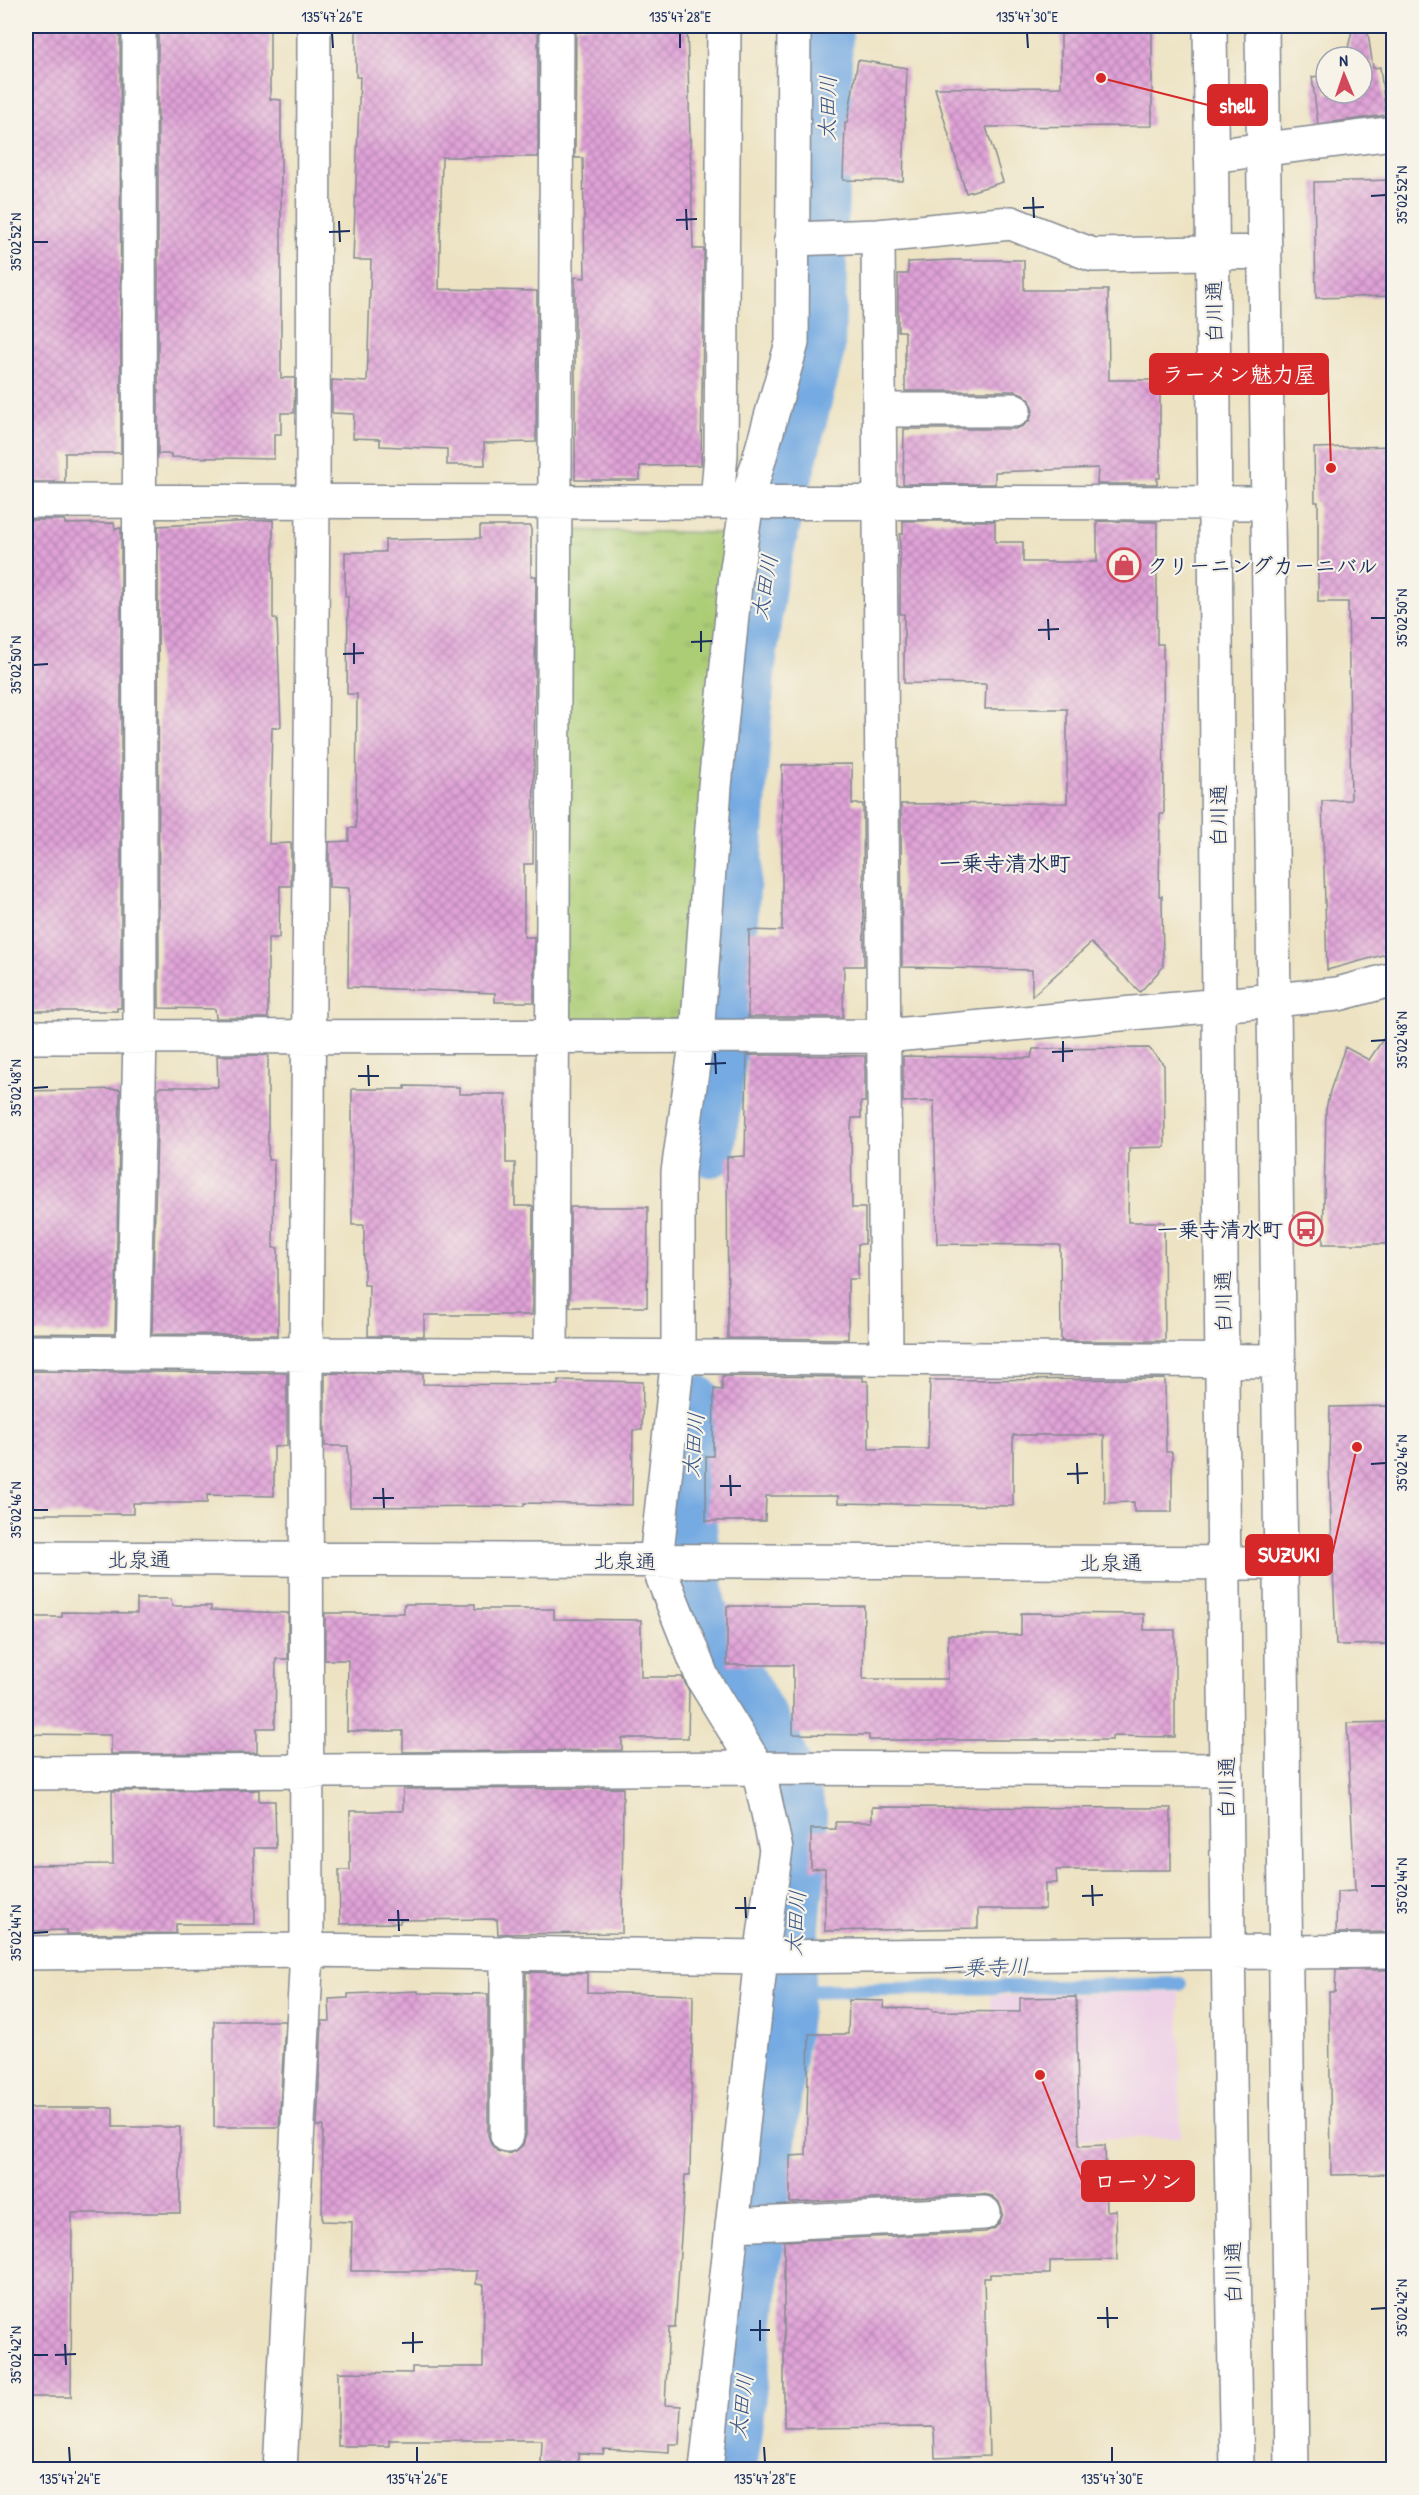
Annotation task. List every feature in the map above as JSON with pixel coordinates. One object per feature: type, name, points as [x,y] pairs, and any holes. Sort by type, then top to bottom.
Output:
[{"type":"street","points":[[133,1352],[141,1037],[140,26]]},
{"type":"street","points":[[280,2469],[307,1950],[306,1354],[313,502],[314,26]]},
{"type":"street","points":[[551,1355],[557,26]]},
{"type":"street","points":[[706,2469],[732,2224],[782,1957],[776,1849],[779,1769],[703,1679],[666,1561],[678,1356],[678,1172],[719,1036],[715,786],[736,575],[732,502],[721,454],[724,26]]},
{"type":"street","points":[[732,502],[792,343],[794,26]]},
{"type":"street","name":"白川通","points":[[1210,26],[1214,254],[1218,1004],[1224,1360],[1227,1952],[1238,2469]]},
{"type":"street","points":[[1262,26],[1276,999],[1284,1952],[1292,2469]]},
{"type":"street","points":[[1211,156],[1394,133]]},
{"type":"street","points":[[791,238],[878,236],[1011,223],[1093,255],[1265,252]]},
{"type":"street","points":[[878,236],[886,1358]]},
{"type":"street","points":[[879,410],[1014,410]]},
{"type":"street","points":[[26,501],[1269,503]]},
{"type":"street","points":[[26,1037],[884,1036],[1338,994],[1394,979]]},
{"type":"street","points":[[26,1352],[1279,1361]]},
{"type":"street","name":"北泉通","points":[[26,1558],[1281,1563]]},
{"type":"street","points":[[26,1773],[779,1769],[1226,1770]]},
{"type":"street","points":[[26,1953],[307,1950],[782,1957],[1394,1951]]},
{"type":"street","points":[[507,1952],[507,2135]]},
{"type":"street","points":[[732,2224],[984,2213]]},
{"type":"shaded area","points":[[1179,1992],[1181,2137],[994,2141],[991,1996]]},
{"type":"green space","points":[[558,530],[730,533],[684,1019],[560,1019]]},
{"type":"building","points":[[26,26],[120,26],[121,453],[65,453],[65,482],[26,482]]},
{"type":"building","points":[[158,26],[270,26],[270,99],[281,100],[281,378],[295,378],[294,413],[281,413],[281,434],[274,434],[274,459],[171,457],[171,454],[158,454]]},
{"type":"building","points":[[356,26],[538,26],[538,157],[442,157],[439,289],[537,291],[536,442],[484,443],[485,465],[447,465],[447,449],[380,446],[380,439],[353,438],[354,414],[332,413],[332,380],[367,382],[371,260],[353,260],[360,77],[356,77]]},
{"type":"building","points":[[576,26],[687,26],[693,249],[704,249],[701,465],[640,466],[640,480],[575,480],[575,277],[585,278],[583,158],[575,158]]},
{"type":"building","points":[[1061,26],[1152,26],[1152,126],[986,127],[1003,182],[966,193],[935,88],[1061,87]]},
{"type":"building","points":[[1353,26],[1367,26],[1370,45],[1349,45]]},
{"type":"building","points":[[858,60],[907,68],[903,181],[843,180],[845,123],[847,123]]},
{"type":"building","points":[[1380,67],[1386,115],[1318,124],[1316,105],[1374,105],[1374,68]]},
{"type":"building","points":[[1394,180],[1394,296],[1316,298],[1314,182]]},
{"type":"building","points":[[1024,260],[1024,290],[1108,290],[1109,380],[1160,380],[1160,478],[1157,478],[1157,484],[1097,484],[1098,468],[995,472],[995,484],[903,484],[904,429],[1015,429],[1030,420],[1033,411],[1030,400],[1015,391],[905,391],[905,331],[898,331],[898,274],[908,274],[908,262]]},
{"type":"building","points":[[1394,446],[1394,952],[1327,970],[1322,801],[1351,800],[1348,602],[1318,602],[1318,502],[1315,502],[1314,448]]},
{"type":"building","points":[[26,520],[65,520],[65,524],[114,523],[115,529],[121,528],[121,1008],[117,1008],[117,1011],[26,1011]]},
{"type":"building","points":[[273,520],[273,618],[277,619],[281,727],[272,728],[269,844],[291,843],[291,886],[280,886],[279,938],[268,938],[268,1018],[216,1018],[215,1009],[159,1008],[158,526]]},
{"type":"building","points":[[903,521],[995,521],[995,542],[1023,542],[1023,562],[1097,562],[1097,521],[1157,522],[1157,644],[1163,644],[1164,814],[1160,814],[1159,896],[1162,896],[1163,967],[1140,992],[1091,943],[1032,996],[1032,970],[902,967],[901,804],[1067,803],[1067,709],[985,709],[986,684],[904,683],[904,614],[900,614],[900,534],[903,534]]},
{"type":"building","points":[[480,526],[531,526],[531,576],[536,576],[533,864],[524,864],[524,937],[534,937],[534,1002],[495,1002],[495,993],[348,987],[349,888],[329,887],[329,842],[349,841],[349,828],[356,828],[357,694],[347,694],[348,596],[345,596],[345,552],[385,552],[385,540],[480,538]]},
{"type":"building","points":[[852,764],[852,804],[863,804],[864,966],[844,966],[843,1017],[748,1017],[749,930],[782,931],[782,765]]},
{"type":"building","points":[[1394,1023],[1394,1244],[1323,1244],[1326,1109],[1330,1091],[1345,1047],[1369,1060]]},
{"type":"building","points":[[1149,1048],[1164,1065],[1165,1147],[1129,1148],[1128,1222],[1164,1222],[1165,1341],[1061,1341],[1060,1245],[937,1244],[934,1101],[903,1102],[903,1056],[1031,1058],[1033,1049]]},
{"type":"building","points":[[268,1055],[268,1160],[274,1160],[273,1248],[278,1248],[278,1335],[152,1334],[158,1089],[160,1087],[218,1087],[217,1056]]},
{"type":"building","points":[[747,1055],[865,1056],[865,1102],[861,1102],[861,1118],[852,1118],[851,1128],[852,1208],[865,1208],[865,1244],[858,1244],[858,1279],[848,1279],[848,1339],[728,1338],[727,1157],[745,1156]]},
{"type":"building","points":[[405,1086],[459,1087],[459,1094],[506,1094],[506,1163],[515,1163],[515,1206],[533,1206],[532,1315],[424,1315],[424,1336],[368,1336],[369,1285],[364,1285],[364,1225],[352,1225],[352,1089],[405,1089]]},
{"type":"building","points":[[120,1089],[115,1334],[26,1333],[26,1091]]},
{"type":"building","points":[[570,1207],[648,1207],[647,1307],[570,1307]]},
{"type":"building","points":[[26,1371],[287,1373],[287,1446],[274,1447],[274,1496],[207,1495],[207,1503],[133,1503],[133,1514],[26,1514]]},
{"type":"building","points":[[325,1373],[423,1374],[423,1384],[558,1385],[558,1380],[643,1382],[642,1430],[633,1430],[632,1505],[524,1503],[524,1506],[350,1507],[348,1446],[325,1446]]},
{"type":"building","points":[[722,1376],[863,1377],[863,1381],[868,1381],[869,1449],[928,1449],[930,1380],[1165,1379],[1166,1452],[1172,1452],[1172,1512],[1134,1512],[1134,1502],[1105,1503],[1104,1435],[1013,1435],[1013,1506],[838,1503],[838,1496],[766,1496],[765,1521],[706,1521],[706,1456],[713,1456],[714,1389],[722,1390]]},
{"type":"building","points":[[1394,1406],[1394,1644],[1336,1645],[1329,1467],[1330,1407]]},
{"type":"building","points":[[137,1599],[171,1599],[172,1606],[211,1606],[211,1610],[288,1613],[288,1659],[276,1659],[275,1728],[257,1728],[257,1753],[111,1754],[111,1735],[26,1734],[26,1617],[62,1617],[62,1612],[137,1613]]},
{"type":"building","points":[[404,1604],[475,1604],[475,1609],[554,1609],[554,1619],[641,1620],[641,1677],[682,1677],[689,1691],[688,1738],[622,1738],[622,1750],[403,1752],[403,1731],[347,1731],[348,1660],[325,1660],[325,1613],[404,1613]]},
{"type":"building","points":[[727,1606],[864,1606],[863,1679],[948,1679],[948,1635],[1021,1635],[1021,1613],[1144,1614],[1144,1630],[1175,1630],[1175,1737],[1112,1736],[1112,1740],[869,1740],[869,1735],[793,1734],[793,1665],[727,1665]]},
{"type":"building","points":[[1394,1722],[1394,1932],[1336,1933],[1337,1892],[1355,1891],[1347,1723]]},
{"type":"building","points":[[623,1788],[622,1933],[498,1934],[497,1919],[400,1920],[400,1923],[340,1924],[339,1870],[350,1870],[350,1811],[403,1811],[403,1789]]},
{"type":"building","points":[[259,1790],[259,1801],[275,1801],[276,1848],[254,1848],[255,1924],[176,1924],[176,1933],[66,1934],[66,1930],[26,1931],[26,1865],[113,1864],[112,1791]]},
{"type":"building","points":[[872,1807],[1171,1808],[1171,1870],[1056,1870],[1057,1883],[1045,1883],[1045,1909],[978,1909],[978,1928],[825,1931],[825,1868],[811,1869],[811,1829],[836,1829],[835,1822],[872,1822]]},
{"type":"building","points":[[1336,1970],[1394,1970],[1394,2174],[1331,2175],[1329,1992],[1335,1992]]},
{"type":"building","points":[[526,1972],[587,1973],[587,1992],[693,1995],[690,2175],[685,2175],[675,2328],[669,2328],[665,2405],[681,2406],[679,2444],[669,2444],[669,2453],[604,2449],[603,2454],[578,2453],[578,2463],[541,2463],[542,2440],[389,2440],[389,2446],[338,2446],[338,2372],[412,2373],[412,2367],[483,2367],[484,2285],[476,2284],[477,2271],[351,2271],[352,2222],[322,2221],[323,2126],[317,2126],[322,2021],[330,2021],[329,1999],[348,1998],[348,1994],[418,1991],[418,1993],[488,1994],[488,2135],[497,2151],[508,2154],[523,2145],[526,2135]]},
{"type":"building","points":[[1076,1997],[1079,2146],[1105,2145],[1107,2211],[1116,2210],[1117,2260],[1050,2261],[1050,2274],[990,2274],[990,2278],[984,2278],[989,2456],[935,2458],[934,2427],[784,2428],[784,2241],[985,2232],[995,2228],[1003,2213],[999,2202],[992,2196],[983,2194],[790,2203],[790,2156],[806,2155],[809,2034],[848,2034],[849,2000],[884,2001],[883,2008],[1020,2012],[1020,1998]]},
{"type":"building","points":[[214,2021],[285,2021],[279,2127],[214,2127]]},
{"type":"building","points":[[26,2108],[113,2108],[113,2127],[180,2127],[180,2213],[72,2213],[71,2397],[26,2397]]},
{"type":"waterway","name":"太田川","points":[[711,1153],[727,1020],[751,674],[763,578],[821,349],[829,26]]},
{"type":"waterway","name":"太田川","points":[[697,1399],[689,1490],[702,1609],[780,1748],[803,1813],[802,1863],[790,1991],[733,2470]]},
{"type":"waterway","name":"一乗寺川","points":[[790,1991],[1180,1984]]},
{"type":"place","name":"shell","points":[[1101,78]]},
{"type":"place","name":"ラーメン魅力屋","points":[[1331,468]]},
{"type":"place","name":"クリーニングカーニバル","points":[[1124,565]]},
{"type":"place","name":"一乗寺清水町","points":[[1306,1229]]},
{"type":"place","name":"SUZUKI","points":[[1357,1447]]},
{"type":"place","name":"ローソン","points":[[1040,2075]]},
{"type":"district","name":"一乗寺清水町","points":[[1005,863]]}]
